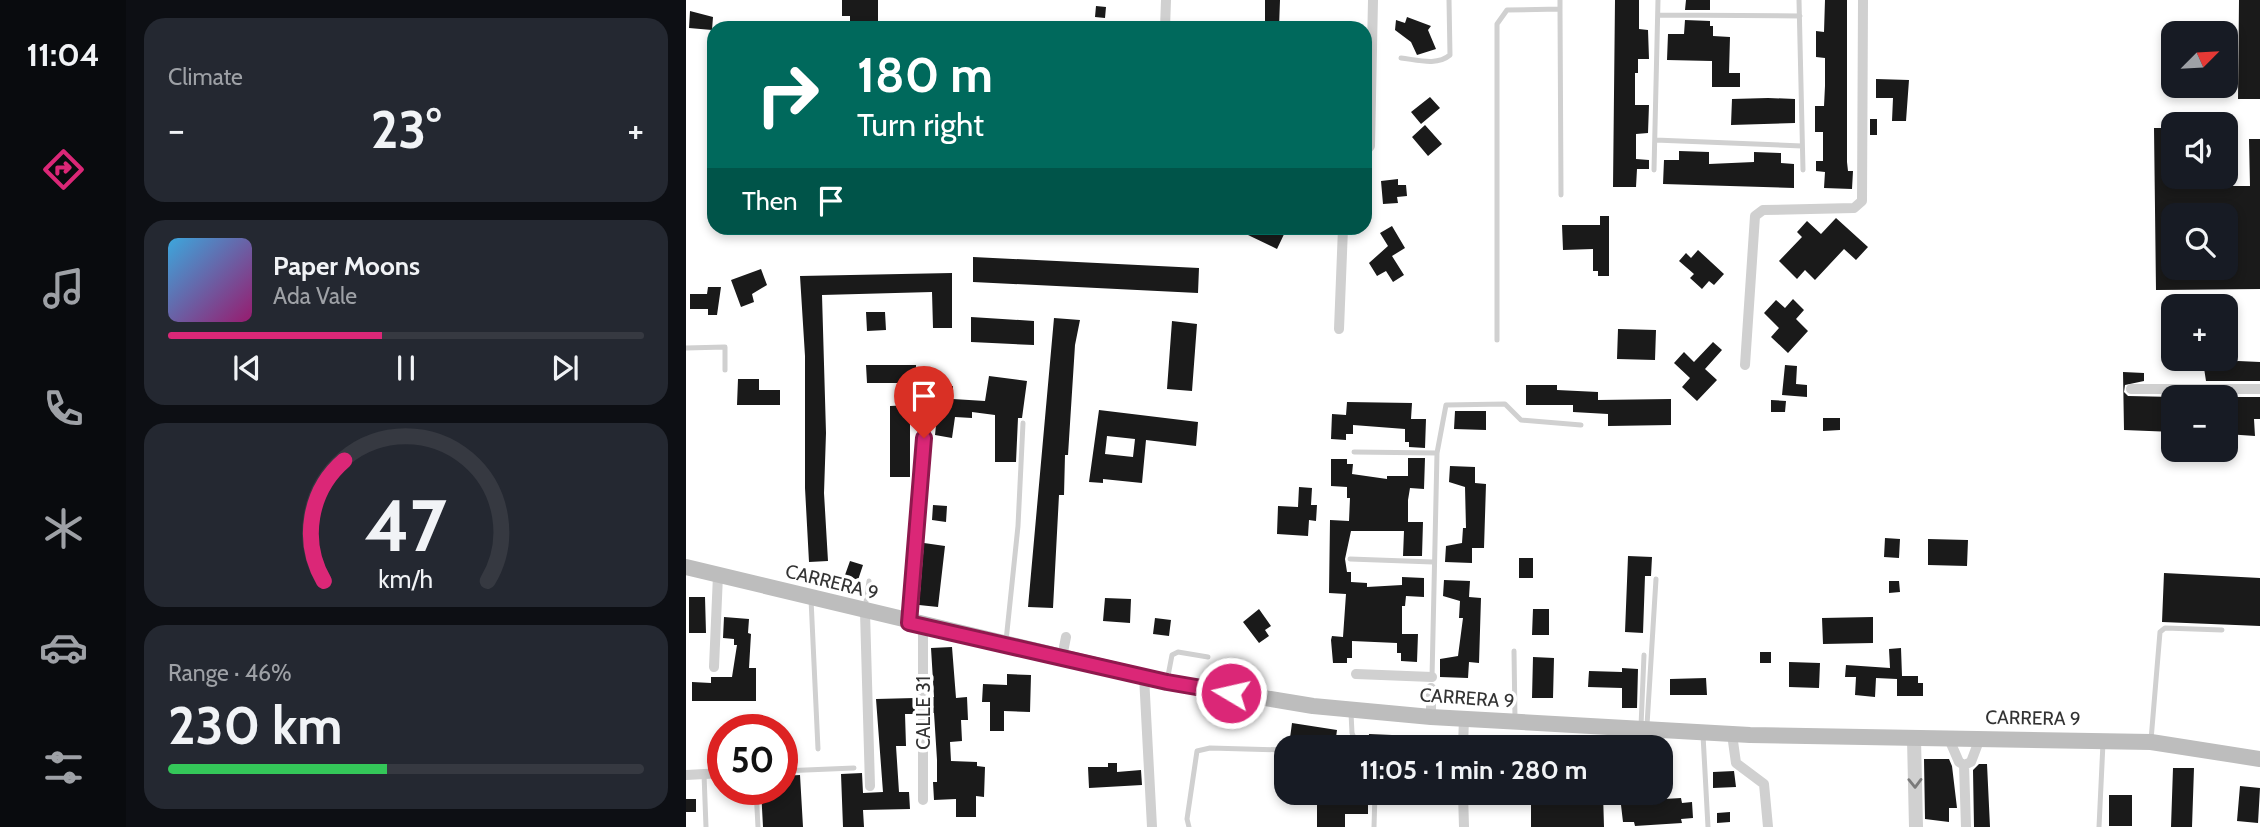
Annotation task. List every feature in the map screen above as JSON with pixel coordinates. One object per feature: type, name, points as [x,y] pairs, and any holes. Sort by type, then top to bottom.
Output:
[{"type":"main road","name":"CARRERA 9","points":[[686,567],[865,612],[1167,682],[1350,710],[1732,734],[2151,742],[2260,759]]},
{"type":"street","points":[[1165,21],[1166,0]]},
{"type":"street","points":[[1372,49],[1373,0]]},
{"type":"street","points":[[1745,365],[1755,216],[1763,210],[1854,208],[1862,201],[1863,0]]},
{"type":"street","points":[[1339,329],[1343,235]]},
{"type":"street","points":[[2131,390],[2260,389]]},
{"type":"street","name":"CALLE 31","points":[[923,800],[916,624],[924,438]]},
{"type":"street","points":[[714,667],[718,575]]},
{"type":"street","points":[[865,612],[870,786]]},
{"type":"street","points":[[1062,657],[1066,637]]},
{"type":"street","points":[[1356,674],[1432,682],[1431,717]]},
{"type":"street","points":[[1144,677],[1152,827]]},
{"type":"street","points":[[1463,735],[1464,718]]},
{"type":"street","points":[[1732,734],[1736,763],[1741,770],[1760,778],[1764,784],[1768,827]]},
{"type":"street","points":[[1964,765],[1971,762],[1980,738]]},
{"type":"street","points":[[1914,739],[1916,827]]},
{"type":"street","points":[[1949,739],[1959,762],[1964,765]]},
{"type":"street","points":[[1964,765],[1966,827]]},
{"type":"street","points":[[686,775],[707,774]]},
{"type":"street","points":[[1464,805],[1464,827]]},
{"type":"lane","points":[[1401,58],[1430,62],[1443,60],[1450,55],[1449,0]]},
{"type":"lane","points":[[1560,0],[1561,195]]},
{"type":"lane","points":[[1654,170],[1658,0]]},
{"type":"lane","points":[[1799,0],[1803,170]]},
{"type":"lane","points":[[1497,340],[1497,24],[1507,10],[1560,9]]},
{"type":"lane","points":[[1658,15],[1800,16]]},
{"type":"lane","points":[[1655,140],[1802,146]]},
{"type":"lane","points":[[686,348],[725,347],[725,370]]},
{"type":"lane","points":[[1432,682],[1437,453],[1446,405],[1505,404],[1521,420],[1581,425]]},
{"type":"lane","points":[[1006,644],[1018,526],[1023,423]]},
{"type":"lane","points":[[1354,452],[1437,453]]},
{"type":"lane","points":[[1350,559],[1433,562]]},
{"type":"lane","points":[[1644,728],[1656,579]]},
{"type":"lane","points":[[865,612],[869,581]]},
{"type":"lane","points":[[811,599],[818,749]]},
{"type":"lane","points":[[2151,742],[2160,632],[2165,628],[2222,630]]},
{"type":"lane","points":[[1514,651],[1515,722]]},
{"type":"lane","points":[[1167,682],[1172,655],[1178,652],[1208,657]]},
{"type":"lane","points":[[1644,655],[1644,728]]},
{"type":"lane","points":[[1350,710],[1353,735]]},
{"type":"lane","points":[[1703,732],[1708,827]]},
{"type":"lane","points":[[2099,827],[2103,740]]},
{"type":"lane","points":[[1189,827],[1187,819],[1197,751],[1210,748],[1274,750]]},
{"type":"lane","points":[[798,770],[854,768]]},
{"type":"lane","points":[[704,774],[706,827]]},
{"type":"lane","points":[[757,805],[758,827]]},
{"type":"lane","points":[[1374,827],[1375,805]]},
{"type":"building","points":[[842,0],[878,0],[878,21],[850,21],[850,16],[842,16]]},
{"type":"building","points":[[1265,0],[1280,0],[1279,21],[1265,21]]},
{"type":"building","points":[[1615,0],[1639,0],[1639,29],[1648,30],[1649,59],[1638,59],[1635,105],[1649,105],[1648,133],[1636,134],[1636,159],[1649,160],[1649,169],[1637,169],[1636,187],[1613,187]]},
{"type":"building","points":[[1686,0],[1710,0],[1710,10],[1685,10]]},
{"type":"building","points":[[1825,0],[1847,0],[1847,162],[1848,171],[1853,171],[1852,189],[1824,188],[1825,172],[1816,171],[1816,161],[1823,161],[1823,132],[1815,132],[1815,106],[1824,106],[1825,58],[1816,57],[1816,31],[1824,32]]},
{"type":"building","points":[[2239,0],[2260,0],[2260,99],[2238,99]]},
{"type":"building","points":[[1096,6],[1106,7],[1105,18],[1095,17]]},
{"type":"building","points":[[690,11],[713,17],[713,21],[707,21],[707,30],[689,28]]},
{"type":"building","points":[[1407,17],[1431,26],[1428,30],[1436,49],[1417,55],[1411,42],[1395,30],[1396,20],[1405,23]]},
{"type":"building","points":[[1685,20],[1710,21],[1713,36],[1730,37],[1729,73],[1740,73],[1740,87],[1712,87],[1712,61],[1667,60],[1668,34],[1684,34]]},
{"type":"building","points":[[1876,79],[1909,80],[1906,121],[1892,121],[1893,98],[1876,98]]},
{"type":"building","points":[[1430,97],[1440,108],[1421,124],[1411,112]]},
{"type":"building","points":[[1732,99],[1795,99],[1795,123],[1731,125]]},
{"type":"building","points":[[1870,119],[1877,119],[1877,135],[1870,135]]},
{"type":"building","points":[[1425,125],[1442,144],[1428,156],[1412,137]]},
{"type":"building","points":[[2154,128],[2161,128],[2161,189],[2238,189],[2238,186],[2250,186],[2249,139],[2260,139],[2260,289],[2156,290]]},
{"type":"building","points":[[1679,151],[1709,152],[1709,164],[1754,162],[1754,152],[1781,153],[1781,163],[1794,164],[1794,188],[1663,184],[1664,160],[1679,160]]},
{"type":"building","points":[[1398,179],[1398,185],[1406,185],[1407,196],[1397,197],[1398,203],[1383,204],[1381,181]]},
{"type":"building","points":[[1600,216],[1609,216],[1609,276],[1598,276],[1598,271],[1593,271],[1593,249],[1563,250],[1562,225],[1600,225]]},
{"type":"building","points":[[1836,218],[1868,247],[1856,260],[1844,249],[1815,280],[1805,270],[1797,279],[1779,261],[1802,237],[1797,232],[1807,221],[1821,234]]},
{"type":"building","points":[[1392,226],[1405,248],[1392,256],[1404,275],[1393,282],[1386,271],[1377,276],[1369,263],[1388,246],[1380,233]]},
{"type":"building","points":[[1248,235],[1284,235],[1277,249]]},
{"type":"building","points":[[1698,250],[1724,274],[1714,285],[1709,281],[1702,289],[1690,278],[1694,274],[1679,261],[1686,253],[1691,258]]},
{"type":"building","points":[[973,257],[1199,268],[1198,293],[973,282]]},
{"type":"building","points":[[761,269],[767,285],[752,294],[754,302],[741,307],[731,280]]},
{"type":"building","points":[[952,273],[952,328],[933,328],[932,292],[822,295],[826,433],[824,493],[828,561],[809,562],[805,488],[805,356],[800,276]]},
{"type":"building","points":[[708,287],[721,287],[717,315],[708,315],[708,309],[690,309],[690,294],[707,294]]},
{"type":"building","points":[[1793,299],[1804,310],[1796,319],[1808,331],[1788,353],[1771,337],[1779,328],[1764,313],[1776,300],[1785,308]]},
{"type":"building","points":[[866,312],[885,312],[886,330],[867,331]]},
{"type":"building","points":[[971,317],[1034,321],[1034,345],[971,342]]},
{"type":"building","points":[[1054,318],[1080,320],[1075,345],[1068,455],[1065,455],[1064,495],[1059,495],[1053,608],[1028,607]]},
{"type":"building","points":[[1172,321],[1197,324],[1192,391],[1167,389]]},
{"type":"building","points":[[1618,329],[1656,330],[1655,360],[1617,359]]},
{"type":"building","points":[[1713,342],[1722,350],[1705,369],[1717,380],[1697,401],[1682,387],[1690,378],[1674,363],[1684,352],[1694,362]]},
{"type":"building","points":[[2238,361],[2260,362],[2260,381],[2206,381],[2204,371],[2238,371]]},
{"type":"building","points":[[866,365],[916,365],[917,383],[867,383]]},
{"type":"building","points":[[1785,365],[1797,366],[1796,384],[1807,385],[1807,397],[1782,395]]},
{"type":"building","points":[[2123,372],[2144,373],[2144,381],[2125,385],[2124,392],[2128,396],[2161,397],[2161,431],[2124,430]]},
{"type":"building","points":[[989,376],[1027,381],[1022,418],[1018,418],[1016,462],[995,462],[995,415],[972,412],[972,418],[955,417],[952,438],[935,435],[938,405],[934,405],[934,387],[953,386],[953,399],[985,401]]},
{"type":"building","points":[[738,379],[759,379],[759,390],[780,390],[780,405],[737,405]]},
{"type":"building","points":[[1526,385],[1557,385],[1557,390],[1598,392],[1598,400],[1671,399],[1671,425],[1608,426],[1608,414],[1573,412],[1573,405],[1526,405]]},
{"type":"building","points":[[2238,397],[2260,397],[2260,419],[2254,419],[2255,436],[2238,435]]},
{"type":"building","points":[[1771,400],[1786,401],[1785,412],[1771,412]]},
{"type":"building","points":[[1347,402],[1412,403],[1411,419],[1426,419],[1425,448],[1409,447],[1409,442],[1405,442],[1405,429],[1353,425],[1353,434],[1346,434],[1346,440],[1331,439],[1332,414],[1346,415]]},
{"type":"building","points":[[910,405],[910,477],[890,477],[890,406]]},
{"type":"building","points":[[1099,410],[1198,422],[1196,446],[1146,440],[1142,483],[1103,479],[1103,483],[1089,482]],"holes":[[[1107,436],[1135,439],[1133,457],[1105,454]]]},
{"type":"building","points":[[1455,411],[1486,411],[1486,430],[1454,429]]},
{"type":"building","points":[[1823,418],[1840,418],[1840,430],[1823,431]]},
{"type":"building","points":[[1408,458],[1425,458],[1424,489],[1410,488],[1408,500],[1408,522],[1423,522],[1422,556],[1403,556],[1404,531],[1351,531],[1345,559],[1347,572],[1351,572],[1351,582],[1367,583],[1367,587],[1402,585],[1402,577],[1424,578],[1424,597],[1406,596],[1405,606],[1402,606],[1402,634],[1418,634],[1417,662],[1401,661],[1401,653],[1397,653],[1397,643],[1352,641],[1352,658],[1347,658],[1347,663],[1333,663],[1331,640],[1332,636],[1343,637],[1346,594],[1329,593],[1330,520],[1349,521],[1350,498],[1347,498],[1347,487],[1331,486],[1331,459],[1347,459],[1347,464],[1353,464],[1352,474],[1387,479],[1387,476],[1408,476]]},
{"type":"building","points":[[1450,466],[1475,467],[1475,483],[1486,484],[1484,548],[1472,548],[1472,563],[1445,562],[1446,546],[1462,543],[1463,528],[1466,528],[1465,487],[1449,482]]},
{"type":"building","points":[[1299,487],[1312,488],[1311,505],[1317,505],[1316,521],[1309,520],[1308,536],[1277,534],[1278,506],[1298,507]]},
{"type":"building","points":[[933,505],[947,506],[946,522],[932,520]]},
{"type":"building","points":[[1885,538],[1900,539],[1899,558],[1884,557]]},
{"type":"building","points":[[1928,539],[1968,540],[1967,566],[1928,565]]},
{"type":"building","points":[[924,543],[945,546],[938,607],[919,605]]},
{"type":"building","points":[[1628,556],[1652,557],[1651,576],[1645,576],[1643,633],[1625,632]]},
{"type":"building","points":[[1519,558],[1533,558],[1533,578],[1519,578]]},
{"type":"building","points":[[850,561],[863,565],[858,580],[845,575]]},
{"type":"building","points":[[2164,573],[2260,578],[2260,626],[2162,622]]},
{"type":"building","points":[[1444,580],[1470,581],[1469,597],[1481,598],[1479,663],[1469,662],[1468,678],[1440,677],[1440,659],[1458,656],[1463,618],[1459,618],[1460,601],[1443,596]]},
{"type":"building","points":[[1889,581],[1899,581],[1900,592],[1889,593]]},
{"type":"building","points":[[689,597],[705,597],[706,633],[689,633]]},
{"type":"building","points":[[1105,598],[1131,599],[1130,623],[1103,621]]},
{"type":"building","points":[[1259,609],[1271,626],[1265,630],[1269,636],[1259,643],[1243,622]]},
{"type":"building","points":[[1533,609],[1549,609],[1549,635],[1532,635]]},
{"type":"building","points":[[724,617],[749,619],[749,668],[756,668],[756,701],[692,701],[692,682],[711,683],[711,677],[732,677],[737,645],[734,645],[734,639],[723,638]]},
{"type":"building","points":[[1873,617],[1873,643],[1823,644],[1822,618]]},
{"type":"building","points":[[1155,618],[1171,620],[1169,636],[1153,634]]},
{"type":"building","points":[[952,647],[956,698],[967,697],[968,720],[961,720],[962,741],[950,742],[951,761],[977,762],[977,766],[985,767],[984,797],[976,796],[976,817],[956,817],[956,799],[934,800],[933,782],[937,782],[937,760],[934,713],[931,713],[931,697],[934,697],[931,648]]},
{"type":"building","points":[[1901,648],[1902,676],[1918,676],[1918,683],[1923,683],[1923,696],[1897,696],[1897,679],[1876,678],[1875,697],[1855,695],[1856,677],[1845,677],[1846,665],[1890,668],[1889,649]]},
{"type":"building","points":[[1760,652],[1771,652],[1771,663],[1760,663]]},
{"type":"building","points":[[1533,657],[1554,658],[1553,698],[1532,698]]},
{"type":"building","points":[[1789,662],[1820,663],[1819,688],[1789,687]]},
{"type":"building","points":[[1622,668],[1638,669],[1637,708],[1622,708],[1622,688],[1588,687],[1589,671],[1622,672]]},
{"type":"building","points":[[1007,674],[1031,675],[1030,712],[1004,711],[1004,731],[990,731],[990,702],[982,702],[983,684],[1007,685]]},
{"type":"building","points":[[1706,678],[1707,695],[1670,695],[1670,679]]},
{"type":"building","points":[[915,698],[915,714],[905,714],[906,746],[896,746],[899,792],[909,792],[910,809],[863,810],[864,827],[843,827],[841,774],[862,773],[863,793],[883,792],[876,699]]},
{"type":"building","points":[[1292,723],[1337,730],[1336,735],[1290,735]]},
{"type":"building","points":[[1924,759],[1949,759],[1952,766],[1957,808],[1949,808],[1949,822],[1925,819]]},
{"type":"building","points":[[1108,763],[1117,763],[1117,772],[1141,770],[1142,785],[1089,788],[1088,767],[1108,767]]},
{"type":"building","points":[[1979,764],[1987,764],[1990,827],[1974,827],[1973,770]]},
{"type":"building","points":[[2173,768],[2194,768],[2192,827],[2171,827]]},
{"type":"building","points":[[1734,771],[1736,787],[1713,788],[1713,772]]},
{"type":"building","points":[[798,775],[803,827],[763,827],[762,805],[798,805]]},
{"type":"building","points":[[2240,786],[2260,788],[2258,823],[2237,821]]},
{"type":"building","points":[[2109,795],[2132,795],[2132,826],[2109,826]]},
{"type":"building","points":[[1673,798],[1681,798],[1682,803],[1692,802],[1693,818],[1681,819],[1682,823],[1635,826],[1634,822],[1623,822],[1621,805],[1673,805]]},
{"type":"building","points":[[686,799],[696,799],[696,812],[686,812]]},
{"type":"building","points":[[1317,805],[1368,805],[1368,814],[1345,814],[1345,827],[1317,827]]},
{"type":"building","points":[[1531,805],[1603,805],[1604,827],[1531,827]]},
{"type":"building","points":[[1730,812],[1730,822],[1717,823],[1717,813]]},
{"type":"route","points":[[924,438],[909,623],[1167,682],[1231,693]]}]
